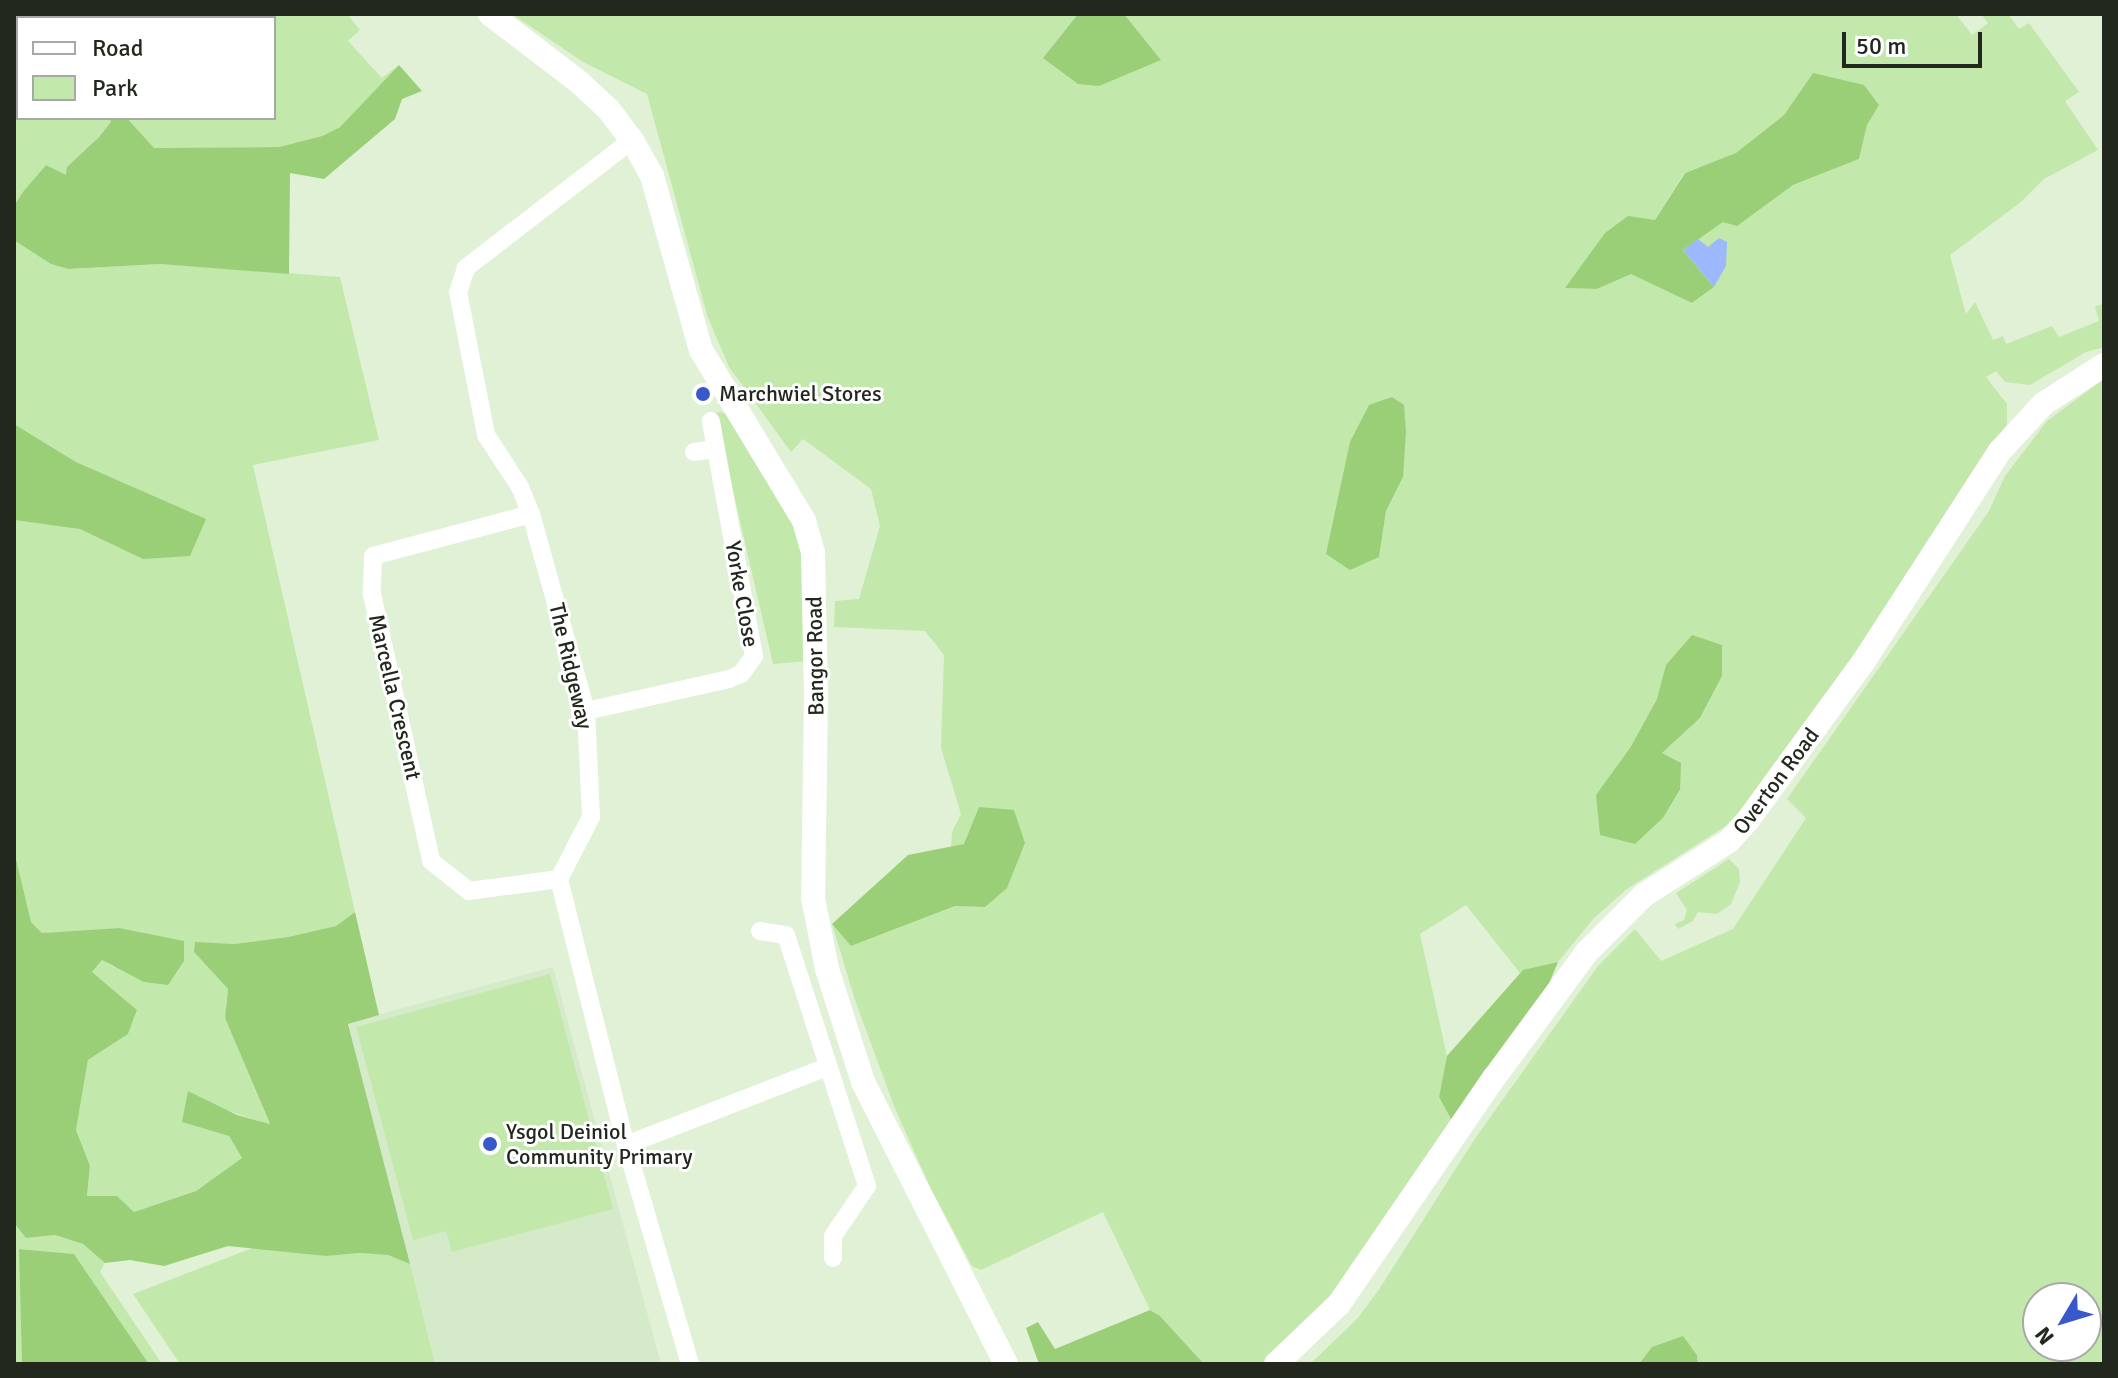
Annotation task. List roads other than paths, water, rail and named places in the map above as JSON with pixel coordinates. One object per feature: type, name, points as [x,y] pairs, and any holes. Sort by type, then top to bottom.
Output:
[{"type":"main road","name":"Bangor Road","points":[[490,14],[579,82],[609,110],[632,140],[652,176],[701,350],[741,420],[790,493],[804,521],[813,553],[816,693],[813,898],[827,969],[863,1082],[1006,1364]]},
{"type":"main road","name":"Overton Road","points":[[1276,1364],[1339,1304],[1494,1078],[1587,952],[1644,895],[1729,841],[1748,820],[1864,661],[2000,451],[2043,404],[2104,365]]},
{"type":"street","name":"The Ridgeway","points":[[559,879],[591,817],[586,711],[531,514],[520,487],[486,435],[459,303],[461,279],[466,268],[632,140]]},
{"type":"street","name":"Yorke Close","points":[[586,711],[729,679],[741,674],[754,656],[711,421]]},
{"type":"street","points":[[694,452],[716,449]]},
{"type":"street","name":"Marcella Crescent","points":[[531,514],[373,556],[372,594],[431,861],[469,891],[559,879]]},
{"type":"street","points":[[559,879],[626,1145],[690,1364]]},
{"type":"street","points":[[760,931],[787,928],[827,1067],[867,1186],[833,1236],[833,1258]]},
{"type":"street","points":[[626,1145],[827,1067]]},
{"type":"water","points":[[1719,238],[1727,242],[1726,266],[1714,287],[1683,250],[1698,239],[1708,247]]},
{"type":"place","name":"Marchwiel Stores","points":[[703,394]]},
{"type":"place","name":"Ysgol Deiniol Community Primary","points":[[490,1144]]}]
